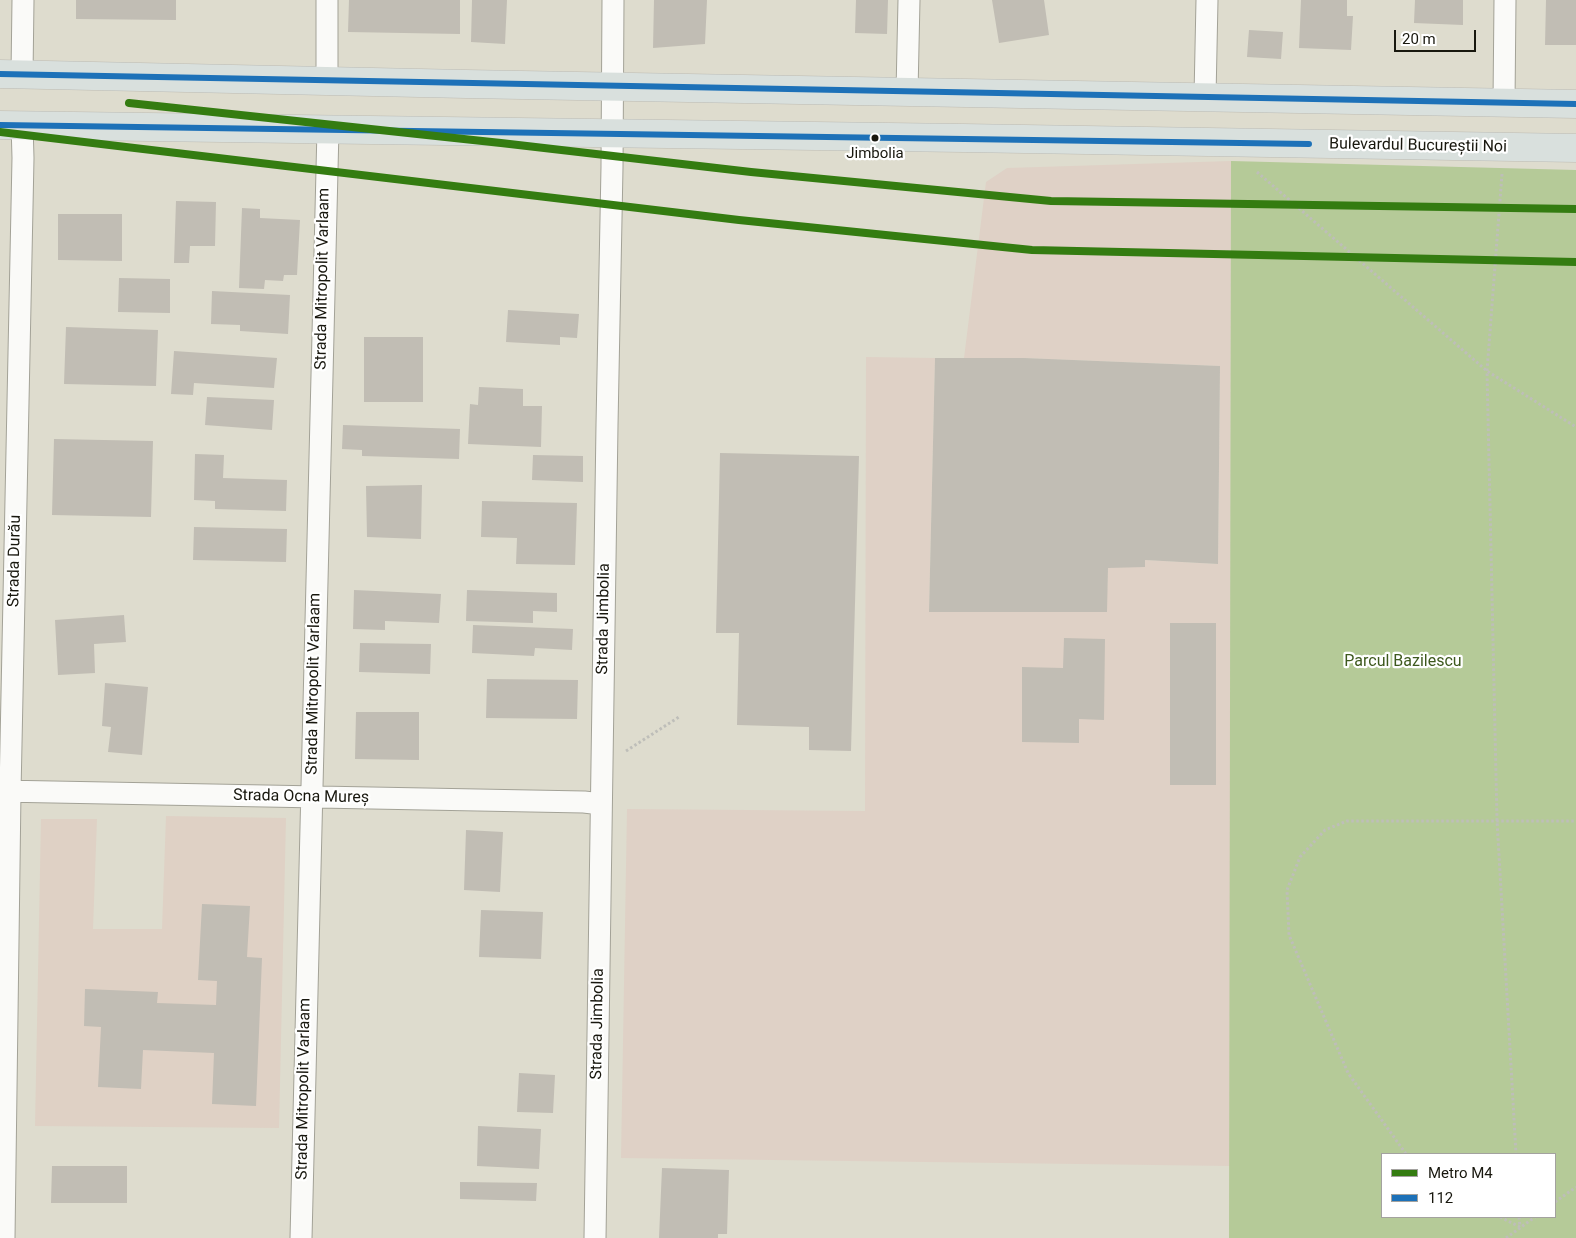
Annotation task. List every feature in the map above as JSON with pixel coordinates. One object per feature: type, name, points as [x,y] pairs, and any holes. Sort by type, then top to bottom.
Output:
[{"type":"main road","points":[[11,74],[1576,104]]},
{"type":"main road","name":"Bulevardul Bucureștii Noi","points":[[11,125],[1576,148]]},
{"type":"street","points":[[11,74],[23,0]]},
{"type":"street","points":[[327,0],[327,81]]},
{"type":"street","name":"Strada Jimbolia","points":[[595,1238],[613,0]]},
{"type":"street","points":[[907,92],[909,0]]},
{"type":"street","points":[[1204,97],[1206,0]]},
{"type":"street","points":[[1504,103],[1505,0]]},
{"type":"street","name":"Strada Durău","points":[[4,1238],[5,791],[23,158],[11,125]]},
{"type":"street","name":"Strada Mitropolit Varlaam","points":[[301,1238],[328,130]]},
{"type":"street","name":"Strada Ocna Mureș","points":[[5,791],[584,802],[601,804]]},
{"type":"path","points":[[1254,168],[1487,371],[1576,427]]},
{"type":"path","points":[[1502,173],[1487,371],[1498,820],[1516,1153]]},
{"type":"path","points":[[624,753],[679,717]]},
{"type":"path","points":[[1405,1153],[1348,1074],[1289,935],[1286,890],[1300,857],[1325,830],[1347,821],[1576,821]]},
{"type":"path","points":[[1556,1201],[1576,1186]]},
{"type":"path","points":[[1502,1218],[1520,1228]]},
{"type":"path","points":[[1519,1218],[1520,1228]]},
{"type":"path","points":[[1506,1238],[1534,1218]]},
{"type":"shaded area","points":[[1231,161],[1230,1166],[621,1158],[627,809],[865,811],[866,357],[935,358],[929,612],[1106,612],[1108,568],[1145,560],[1218,564],[1220,366],[1024,358],[964,358],[986,182],[1007,168]]},
{"type":"shaded area","points":[[166,816],[286,818],[279,1128],[35,1126],[41,819],[97,819],[93,929],[162,929]]},
{"type":"green space","name":"Parcul Bazilescu","points":[[1231,161],[1576,170],[1576,1238],[1229,1238]]},
{"type":"building","points":[[76,0],[176,0],[176,20],[76,19]]},
{"type":"building","points":[[349,0],[460,0],[460,34],[348,32]]},
{"type":"building","points":[[472,0],[507,0],[505,44],[471,42]]},
{"type":"building","points":[[654,0],[707,0],[705,44],[653,48]]},
{"type":"building","points":[[856,0],[888,0],[887,34],[855,33]]},
{"type":"building","points":[[992,0],[1044,0],[1049,35],[999,43]]},
{"type":"building","points":[[1301,0],[1347,0],[1347,16],[1353,16],[1351,50],[1299,48]]},
{"type":"building","points":[[1415,0],[1463,0],[1463,25],[1414,23]]},
{"type":"building","points":[[1546,0],[1576,0],[1576,45],[1545,45]]},
{"type":"building","points":[[1249,30],[1283,32],[1281,59],[1247,57]]},
{"type":"building","points":[[176,201],[216,202],[215,246],[190,246],[189,263],[174,263]]},
{"type":"building","points":[[242,208],[260,209],[260,218],[300,220],[297,275],[284,275],[283,281],[265,280],[264,289],[239,288]]},
{"type":"building","points":[[58,214],[122,214],[122,261],[58,260]]},
{"type":"building","points":[[119,278],[170,279],[170,313],[118,312]]},
{"type":"building","points":[[212,291],[290,295],[288,334],[240,331],[240,325],[211,324]]},
{"type":"building","points":[[508,310],[579,314],[577,338],[560,337],[560,345],[506,342]]},
{"type":"building","points":[[66,327],[158,330],[156,386],[64,384]]},
{"type":"building","points":[[364,337],[423,337],[423,402],[364,402]]},
{"type":"building","points":[[174,351],[277,358],[274,388],[194,383],[193,395],[171,394]]},
{"type":"building","points":[[935,358],[1024,358],[1220,366],[1218,564],[1145,560],[1145,567],[1108,568],[1107,612],[929,612]]},
{"type":"building","points":[[479,387],[523,389],[523,406],[542,406],[541,447],[468,444],[470,404],[478,405]]},
{"type":"building","points":[[207,397],[274,400],[272,430],[205,425]]},
{"type":"building","points":[[343,425],[460,429],[459,459],[362,456],[362,450],[342,449]]},
{"type":"building","points":[[54,439],[153,441],[151,517],[52,515]]},
{"type":"building","points":[[720,453],[859,456],[851,751],[809,750],[809,727],[737,725],[739,633],[716,633]]},
{"type":"building","points":[[195,454],[224,455],[223,478],[287,480],[286,511],[215,509],[215,501],[194,500]]},
{"type":"building","points":[[533,455],[583,456],[583,482],[532,480]]},
{"type":"building","points":[[422,485],[421,539],[367,537],[366,486]]},
{"type":"building","points":[[482,501],[577,503],[575,565],[516,564],[517,538],[481,537]]},
{"type":"building","points":[[194,527],[287,529],[286,562],[193,560]]},
{"type":"building","points":[[354,590],[441,594],[439,623],[385,621],[385,630],[353,629]]},
{"type":"building","points":[[467,590],[557,593],[557,612],[533,611],[533,623],[466,621]]},
{"type":"building","points":[[124,615],[126,642],[94,644],[95,673],[58,675],[55,620]]},
{"type":"building","points":[[1170,623],[1216,623],[1216,785],[1170,785]]},
{"type":"building","points":[[473,625],[573,629],[572,650],[535,648],[534,656],[472,653]]},
{"type":"building","points":[[1064,638],[1105,639],[1104,720],[1079,719],[1079,743],[1022,742],[1022,667],[1063,668]]},
{"type":"building","points":[[360,643],[431,644],[430,674],[359,672]]},
{"type":"building","points":[[487,679],[578,680],[577,719],[486,718]]},
{"type":"building","points":[[105,683],[148,687],[142,755],[108,752],[111,727],[102,726]]},
{"type":"building","points":[[356,712],[419,712],[419,760],[355,759]]},
{"type":"building","points":[[466,830],[503,832],[500,892],[464,890]]},
{"type":"building","points":[[202,904],[250,906],[247,957],[262,958],[256,1106],[212,1104],[214,1053],[143,1050],[141,1089],[98,1087],[101,1027],[84,1026],[85,989],[158,992],[157,1003],[216,1005],[217,981],[198,980]]},
{"type":"building","points":[[481,910],[543,912],[541,959],[479,957]]},
{"type":"building","points":[[519,1073],[555,1075],[553,1113],[517,1112]]},
{"type":"building","points":[[478,1126],[541,1129],[539,1169],[477,1166]]},
{"type":"building","points":[[52,1166],[127,1166],[127,1203],[51,1203]]},
{"type":"building","points":[[662,1168],[729,1170],[727,1234],[718,1234],[718,1238],[659,1238]]},
{"type":"building","points":[[460,1182],[537,1183],[536,1201],[460,1199]]},
{"type":"metro line","name":"M4","points":[[129,103],[751,172],[1051,201],[1576,209]]},
{"type":"metro line","name":"M4","points":[[0,132],[739,220],[1032,250],[1576,262]]},
{"type":"transit line","name":"112","points":[[0,74],[1576,104]]},
{"type":"transit line","name":"112","points":[[0,125],[1309,144]]},
{"type":"place","name":"Jimbolia","points":[[875,138]]}]
